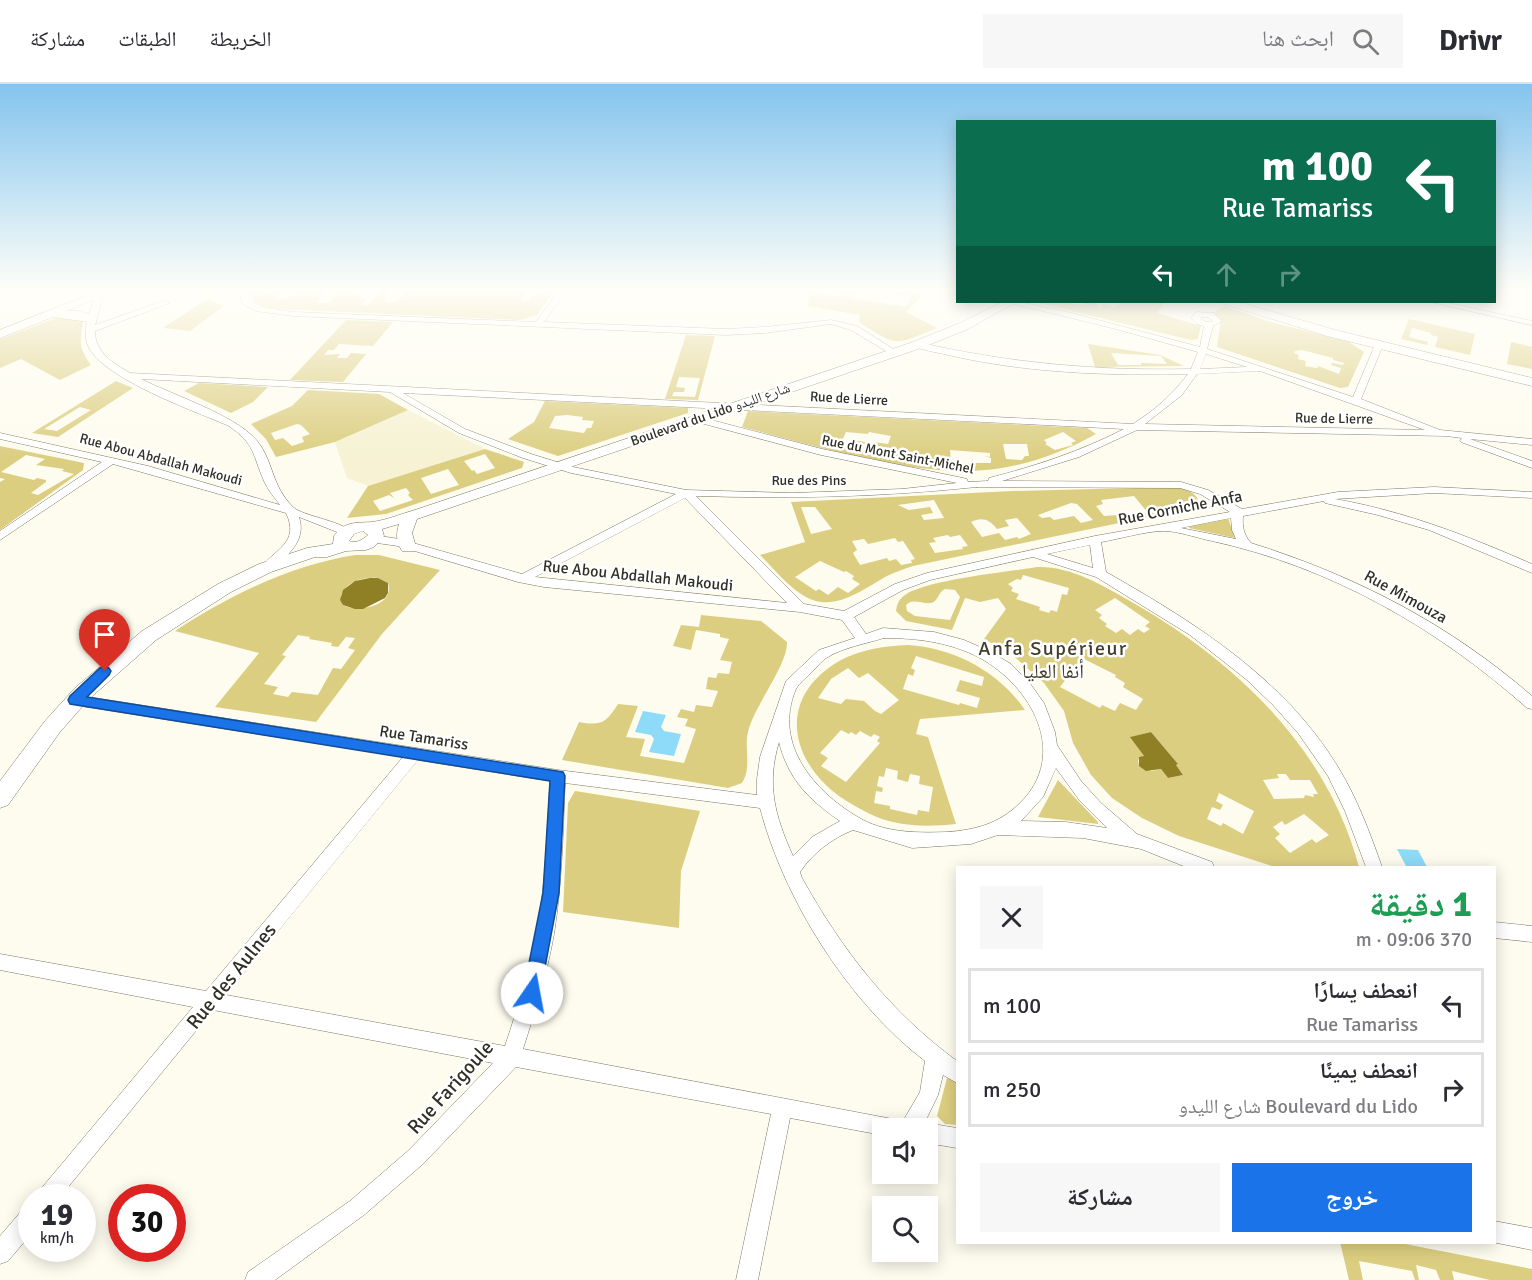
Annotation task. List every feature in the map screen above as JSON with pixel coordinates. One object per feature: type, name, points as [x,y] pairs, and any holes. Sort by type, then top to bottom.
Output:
[{"type":"main road","name":"Boulevard du Lido شارع الليدو","points":[[372,536],[408,517],[911,347]]},
{"type":"main road","points":[[1387,347],[1532,381]]},
{"type":"main road","points":[[1412,347],[1532,375]]},
{"type":"main road","points":[[406,547],[404,533],[408,517]]},
{"type":"main road","points":[[0,799],[29,754],[75,700],[114,662],[164,623],[267,567],[316,551],[327,552],[343,539],[352,548],[372,536]]},
{"type":"street","points":[[94,347],[107,363],[129,376],[223,420],[244,433],[256,446],[270,484],[296,521],[296,536],[282,554],[267,567]]},
{"type":"street","points":[[885,347],[894,352]]},
{"type":"street","points":[[925,347],[987,360],[1058,369],[1120,373],[1266,368]]},
{"type":"street","points":[[1196,347],[1266,368],[1532,465]]},
{"type":"street","points":[[1356,400],[1378,347]]},
{"type":"street","name":"Rue du Mont Saint-Michel","points":[[696,419],[811,450],[977,484],[1044,467],[1137,427],[1174,395],[1194,372],[1204,349]]},
{"type":"street","name":"Rue de Lierre","points":[[129,376],[1137,427],[1446,433],[1532,442]]},
{"type":"street","name":"Rue des Pins","points":[[392,390],[435,417],[479,439],[558,466],[686,493],[838,495],[902,492],[977,484],[1181,484],[1204,492],[1238,512]]},
{"type":"street","name":"Rue Abou Abdallah Makoudi","points":[[0,436],[112,460],[290,511],[322,521],[343,539]]},
{"type":"street","points":[[0,536],[112,460]]},
{"type":"street","points":[[1044,467],[1043,474],[1055,485]]},
{"type":"street","name":"Rue Corniche Anfa","points":[[846,616],[899,587],[927,578],[1095,540],[1166,528],[1238,512],[1381,492],[1434,490],[1532,495]]},
{"type":"street","points":[[1381,492],[1382,503],[1392,515]]},
{"type":"street","points":[[522,579],[686,493],[801,608]]},
{"type":"street","points":[[1318,499],[1392,515],[1475,544],[1532,569]]},
{"type":"street","points":[[1238,512],[1236,521],[1238,533],[1247,546]]},
{"type":"street","name":"Rue Mimouza","points":[[1166,528],[1247,546],[1343,581],[1409,615],[1490,668],[1532,704]]},
{"type":"street","name":"Rue Abou Abdallah Makoudi","points":[[372,536],[397,548],[406,547],[522,579],[616,591],[801,608],[846,616]]},
{"type":"street","points":[[1095,540],[1100,574]]},
{"type":"street","points":[[1032,554],[1100,574],[1171,614],[1213,643],[1276,698],[1298,722],[1326,760],[1346,795],[1374,866]]},
{"type":"street","points":[[846,616],[861,637]]},
{"type":"street","points":[[956,1072],[935,1058],[890,1015],[856,977],[829,941],[791,872],[777,837],[767,803],[764,781],[766,763],[780,714],[796,678],[808,664],[824,652],[861,637],[883,633],[918,633],[953,641],[986,655],[1014,676],[1036,702],[1047,727],[1051,747],[1065,772],[1087,800],[1134,840]]},
{"type":"street","name":"Rue Tamariss","points":[[75,700],[558,776],[767,803]]},
{"type":"street","points":[[780,714],[783,741],[795,772],[819,800],[852,823],[891,837],[932,842],[972,837],[996,828],[1018,815],[1034,798],[1048,769],[1051,747]]},
{"type":"street","name":"Rue des Aulnes","points":[[58,1184],[414,754]]},
{"type":"street","name":"Rue Farigoule","points":[[256,1280],[357,1208],[416,1157],[511,1058],[532,993],[545,933],[554,860],[558,776]]},
{"type":"street","points":[[791,872],[802,856],[820,839],[852,823]]},
{"type":"street","points":[[996,828],[1057,829],[1134,840],[1203,866]]},
{"type":"street","points":[[1496,930],[1532,934]]},
{"type":"street","points":[[0,962],[872,1124]]},
{"type":"street","points":[[916,1118],[935,1079],[935,1058]]},
{"type":"street","points":[[747,1280],[782,1108]]},
{"type":"street","points":[[938,1135],[956,1138]]},
{"type":"street","points":[[0,1253],[18,1232]]},
{"type":"street","points":[[1496,1232],[1532,1239]]},
{"type":"shaded area","points":[[0,347],[82,347],[91,365],[60,380],[21,359],[0,368]]},
{"type":"shaded area","points":[[321,347],[337,347],[334,350],[328,350],[324,355],[340,354],[337,358],[347,358],[351,353],[366,354],[343,382],[290,380]]},
{"type":"shaded area","points":[[682,347],[712,347],[698,400],[665,399]],"holes":[[[679,377],[700,378],[695,397],[672,396],[674,392],[684,392],[685,388],[676,387]]]},
{"type":"shaded area","points":[[1089,347],[1106,347],[1160,355],[1184,366],[1095,367]],"holes":[[[1111,353],[1161,356],[1167,364],[1118,365]]]},
{"type":"shaded area","points":[[1217,347],[1356,347],[1364,352],[1348,387],[1340,388]],"holes":[[[1302,350],[1333,358],[1333,360],[1344,363],[1343,365],[1332,363],[1331,365],[1341,368],[1339,374],[1318,366],[1317,368],[1305,366],[1306,361],[1298,359],[1299,355],[1294,353]]]},
{"type":"shaded area","points":[[1435,347],[1472,347],[1470,355]]},
{"type":"shaded area","points":[[1510,347],[1532,347],[1532,369],[1507,364]]},
{"type":"shaded area","points":[[116,381],[133,388],[58,437],[32,433]],"holes":[[[80,407],[91,410],[57,431],[44,429]]]},
{"type":"shaded area","points":[[199,383],[268,387],[253,402],[231,413],[184,391]]},
{"type":"shaded area","points":[[308,390],[379,394],[408,410],[335,442],[276,457],[266,439],[251,424],[292,406]],"holes":[[[297,424],[310,434],[302,437],[304,442],[292,446],[283,438],[275,440],[271,433]]]},
{"type":"shaded area","points":[[545,401],[688,408],[688,413],[558,456],[508,439],[534,422]],"holes":[[[555,416],[583,417],[582,420],[594,421],[591,428],[587,428],[584,433],[549,428]]]},
{"type":"shaded area","points":[[408,410],[485,449],[368,486],[347,478],[335,442]]},
{"type":"shaded area","points":[[748,411],[1087,428],[1096,434],[1064,450],[1031,462],[996,469],[961,471],[934,470],[879,461],[742,427]],"holes":[[[846,432],[868,434],[869,432],[891,436],[888,444],[873,442],[869,451],[862,450],[865,442],[853,440],[849,448],[825,444],[827,439],[842,441]],[[1063,432],[1076,441],[1071,443],[1073,445],[1055,450],[1045,444],[1047,443],[1044,440]],[[1003,444],[1027,444],[1029,456],[1025,456],[1022,460],[1006,459]],[[950,450],[990,453],[990,457],[984,456],[991,458],[991,463],[951,463]]]},
{"type":"shaded area","points":[[0,446],[84,463],[83,470],[0,530],[0,482],[5,479],[0,478]],"holes":[[[26,455],[45,459],[36,465],[64,469],[62,471],[74,474],[38,495],[31,493],[46,480],[37,478],[34,480],[1,472]]]},
{"type":"shaded area","points":[[485,449],[524,462],[522,468],[386,514],[347,518],[368,486]],"holes":[[[485,454],[495,468],[477,474],[464,461]],[[448,469],[459,485],[431,494],[421,478]],[[406,488],[413,500],[380,511],[373,501],[389,495],[394,498],[390,493]]]},
{"type":"shaded area","points":[[1176,487],[1193,494],[1199,503],[1191,508],[913,566],[887,576],[856,594],[834,601],[812,600],[801,594],[760,555],[805,542],[791,502],[1012,491]],"holes":[[[1134,496],[1148,513],[1119,517],[1117,515],[1104,516],[1096,506],[1103,504],[1101,500]],[[934,500],[944,518],[924,520],[921,515],[933,513],[930,507],[909,510],[898,505]],[[1071,503],[1077,504],[1093,520],[1081,523],[1074,516],[1054,520],[1050,517],[1042,518],[1038,515]],[[801,507],[815,507],[832,529],[811,534]],[[1017,518],[1031,534],[1019,539],[1017,537],[1005,540],[999,533],[982,537],[971,522],[985,520],[997,529],[1009,526],[1005,520]],[[960,535],[968,546],[962,547],[963,549],[935,553],[929,543],[936,542],[933,538]],[[895,538],[898,542],[903,541],[915,559],[911,560],[912,563],[901,565],[896,559],[889,561],[887,558],[860,565],[853,553],[857,550],[852,541],[864,539],[868,544]],[[820,561],[846,571],[860,584],[848,593],[838,587],[828,595],[819,589],[816,591],[795,577]]]},
{"type":"shaded area","points":[[1228,518],[1235,538],[1189,528],[1190,526]]},
{"type":"shaded area","points":[[355,555],[379,555],[440,570],[382,634],[316,722],[215,707],[259,653],[175,631],[238,594],[284,574]],"holes":[[[378,578],[388,583],[389,591],[381,602],[366,608],[343,605],[341,595],[347,586],[361,579]],[[298,635],[332,643],[331,646],[338,647],[346,637],[355,638],[348,648],[355,650],[341,669],[333,668],[318,695],[292,692],[288,697],[273,694],[278,687],[264,684],[286,656],[282,655]]]},
{"type":"shaded area","points":[[1037,567],[1074,573],[1130,601],[1206,651],[1272,712],[1300,746],[1324,783],[1344,824],[1359,866],[1272,866],[1179,836],[1142,818],[1112,798],[1091,775],[1073,743],[1064,711],[1044,683],[1010,653],[984,639],[1006,609],[998,598],[980,602],[965,598],[952,630],[906,621],[896,611],[901,598],[916,590],[948,581]],"holes":[[[1023,575],[1069,588],[1067,595],[1062,594],[1057,612],[1051,610],[1049,613],[1039,610],[1040,607],[1016,599],[1019,594],[1011,591],[1013,588],[1008,584],[1017,579],[1021,580]],[[945,589],[955,590],[960,597],[950,620],[915,616],[907,611],[906,605],[910,602],[931,603]],[[1115,598],[1150,622],[1145,626],[1150,629],[1144,633],[1138,629],[1130,635],[1122,629],[1116,633],[1105,626],[1107,624],[1099,618],[1102,615],[1095,610]],[[1082,658],[1116,675],[1115,677],[1125,683],[1123,687],[1143,699],[1136,710],[1120,703],[1115,711],[1102,705],[1100,708],[1060,687]],[[1151,732],[1178,764],[1176,765],[1183,775],[1168,778],[1161,769],[1151,771],[1139,766],[1138,760],[1144,756],[1131,737]],[[1277,774],[1286,774],[1290,780],[1310,780],[1318,794],[1313,794],[1314,797],[1305,795],[1304,798],[1274,799],[1263,780],[1279,778]],[[1219,793],[1254,811],[1243,834],[1223,823],[1221,826],[1207,819],[1212,807],[1220,810],[1223,805],[1216,801]],[[1304,814],[1329,835],[1316,843],[1312,839],[1290,853],[1275,838],[1280,834],[1273,827],[1282,821],[1285,825]]]},
{"type":"shaded area","points":[[701,615],[761,621],[787,642],[777,674],[751,722],[747,738],[747,771],[742,783],[728,788],[562,760],[579,722],[593,724],[602,722],[618,704],[638,706],[626,737],[645,739],[640,756],[684,763],[696,729],[685,726],[688,719],[677,717],[681,709],[694,712],[696,705],[712,707],[718,691],[706,689],[708,677],[716,678],[718,673],[729,674],[732,662],[720,660],[729,639],[720,637],[720,634],[696,630],[691,650],[673,646],[681,625],[699,627]]},
{"type":"shaded area","points":[[899,645],[942,651],[974,664],[1002,684],[1025,710],[920,719],[916,734],[928,737],[956,824],[924,826],[901,824],[860,809],[833,792],[816,774],[804,755],[798,735],[798,715],[804,695],[819,676],[849,656]],"holes":[[[916,656],[984,677],[982,686],[960,680],[956,691],[980,698],[977,708],[903,689],[908,674],[913,676],[915,670],[911,668]],[[848,668],[859,678],[868,673],[899,700],[881,714],[864,701],[846,699],[841,704],[818,698],[831,679]],[[841,730],[849,734],[851,732],[856,735],[860,731],[871,737],[874,734],[880,737],[877,741],[880,743],[846,782],[821,766],[828,758],[820,753]],[[886,768],[898,771],[897,779],[908,782],[910,774],[920,776],[919,784],[933,787],[929,812],[918,810],[917,815],[874,803],[876,791],[882,792],[883,788],[877,786],[879,776],[884,777]]]},
{"type":"shaded area","points":[[1058,780],[1098,822],[1098,824],[1038,817]]},
{"type":"shaded area","points":[[575,791],[700,811],[681,871],[679,928],[563,912],[568,803]]},
{"type":"shaded area","points":[[947,1078],[956,1082],[956,1125],[945,1124],[937,1116]]},
{"type":"shaded area","points":[[1340,1244],[1405,1244],[1532,1269],[1532,1280],[1490,1280],[1452,1271],[1454,1280],[1440,1280],[1436,1270],[1416,1265],[1419,1280],[1415,1280],[1412,1271],[1359,1261],[1363,1280],[1349,1280]]},
{"type":"water","points":[[643,711],[666,715],[661,727],[664,731],[681,734],[674,756],[649,752],[654,739],[651,735],[635,732]]},
{"type":"water","points":[[1397,849],[1418,850],[1426,866],[1406,866]]},
{"type":"building","points":[[378,578],[388,583],[388,593],[385,598],[363,609],[343,605],[340,600],[343,590],[355,581]]},
{"type":"building","points":[[1151,732],[1178,764],[1176,765],[1183,775],[1168,778],[1161,769],[1146,771],[1139,766],[1139,757],[1144,756],[1130,737]]},
{"type":"district","name":"Anfa Supérieur أنفا العليا","points":[[1053,660]]},
{"type":"route","points":[[105,671],[75,700],[558,776],[551,893],[532,993]]}]
